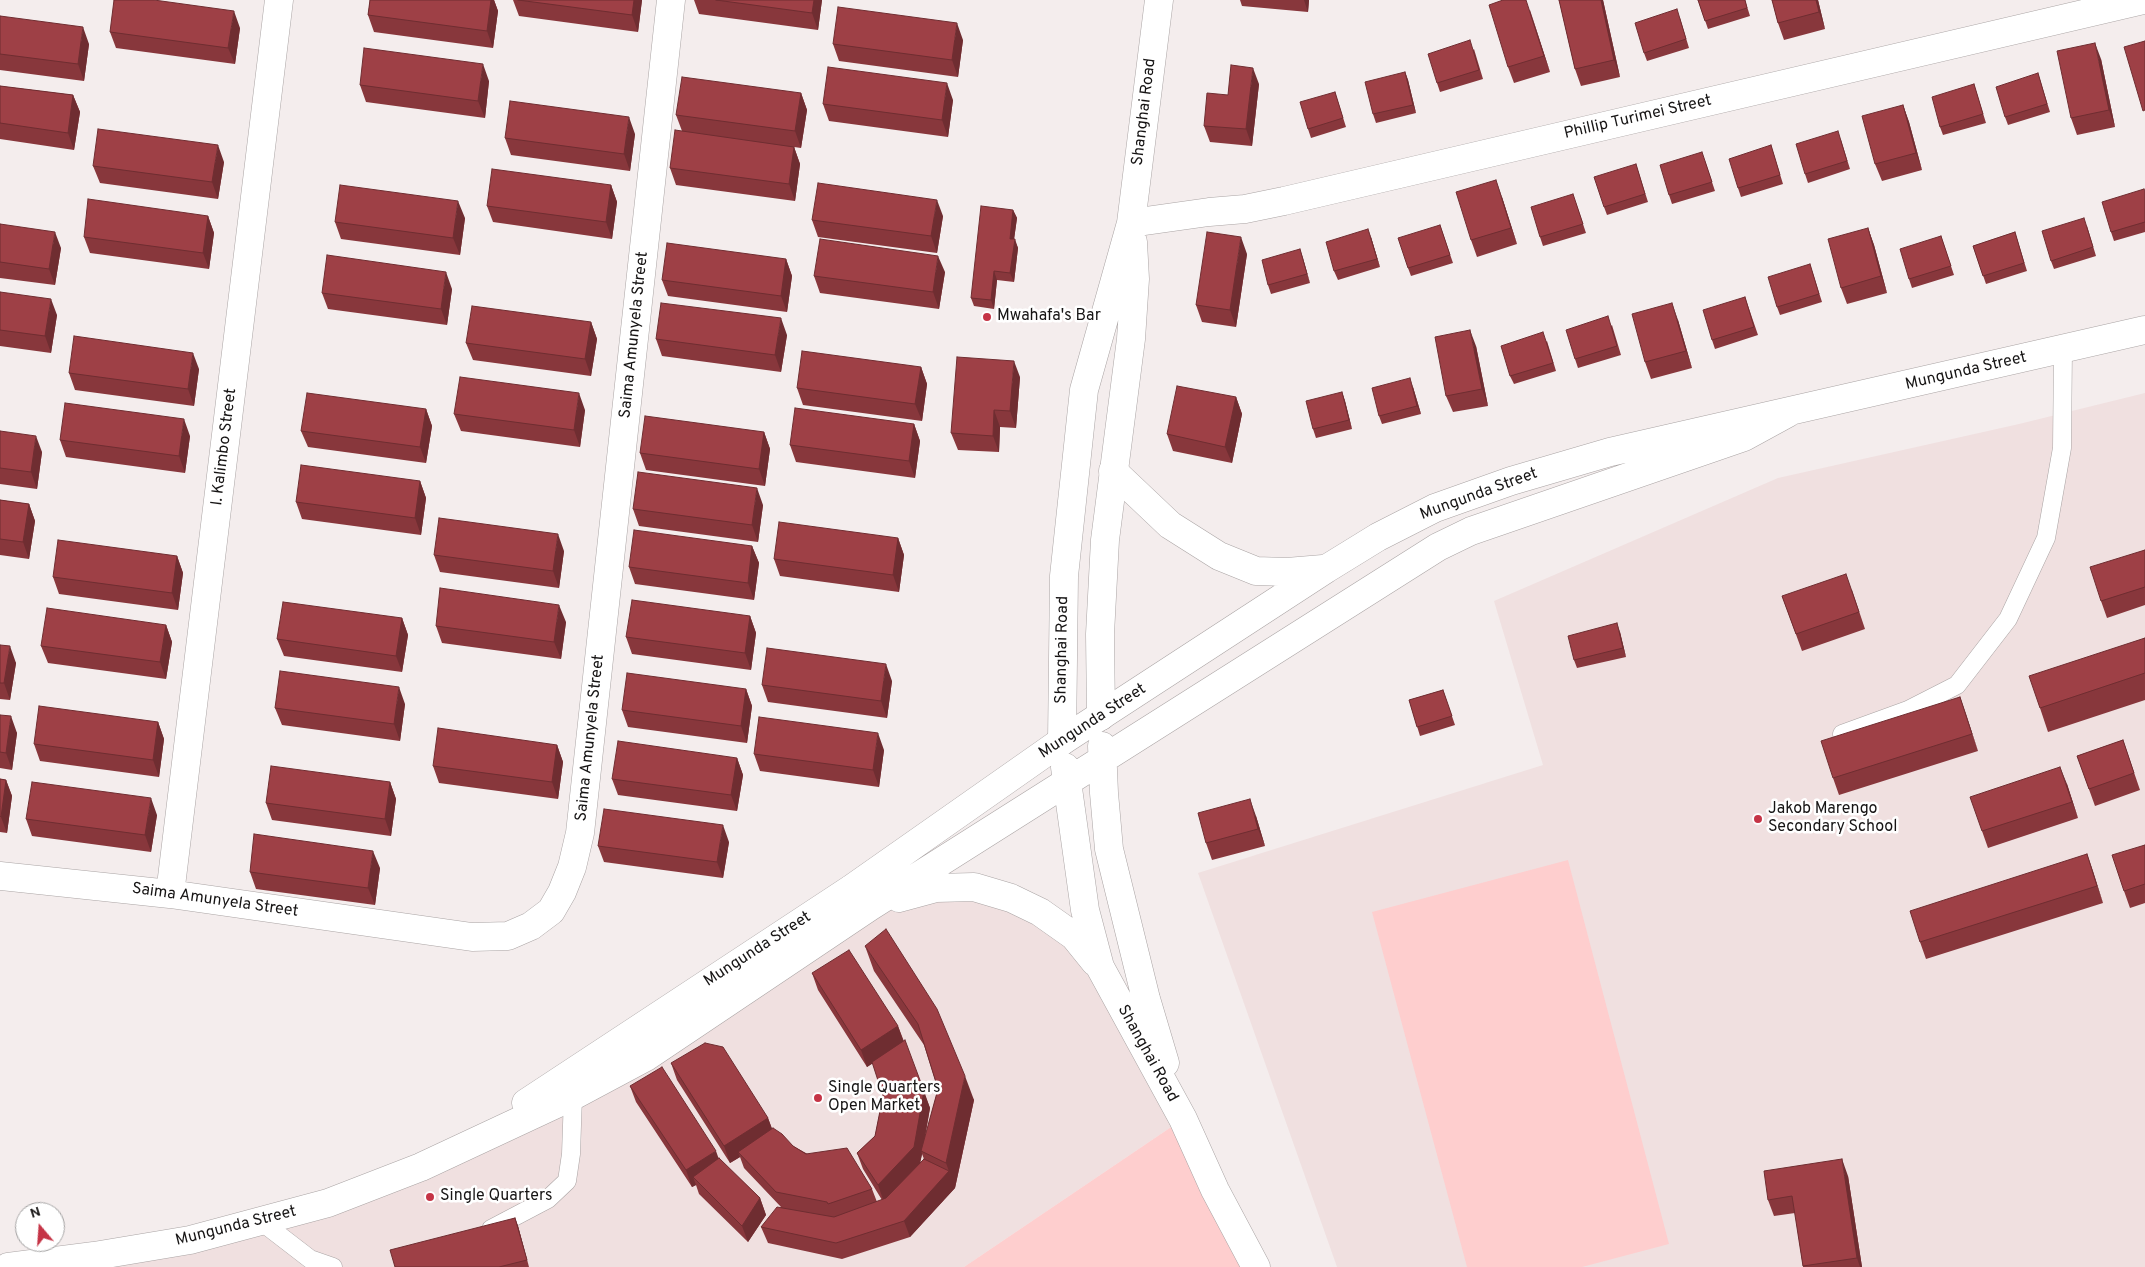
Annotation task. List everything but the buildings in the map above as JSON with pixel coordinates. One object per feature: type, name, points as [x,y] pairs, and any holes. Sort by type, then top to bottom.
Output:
[{"type":"street","name":"I. Kalimbo Street","points":[[170,894],[279,0]]},
{"type":"street","name":"Saima Amunyela Street","points":[[0,876],[170,894],[472,937],[508,936],[531,926],[551,911],[562,892],[572,867],[580,833],[671,0]]},
{"type":"street","name":"Shanghai Road","points":[[1159,0],[1131,223],[1084,390],[1064,576],[1062,741],[1085,910],[1100,967],[1183,1119],[1216,1190],[1256,1267]]},
{"type":"street","name":"Phillip Turimei Street","points":[[1131,223],[1244,209],[1284,201],[2142,0]]},
{"type":"street","name":"Shanghai Road","points":[[1131,223],[1135,279],[1131,339],[1112,471],[1105,540],[1100,634],[1104,793],[1109,849],[1121,902],[1146,1000],[1183,1119]]},
{"type":"street","name":"Mungunda Street","points":[[454,1152],[599,1054],[851,889],[1062,741],[1326,569],[1378,537],[1435,508],[1511,481],[1610,452],[1719,426],[1788,413],[2145,330]]},
{"type":"street","name":"Mungunda Street","points":[[8,1267],[94,1256],[190,1240],[262,1222],[337,1200],[389,1181],[573,1096],[646,1056],[871,906],[1438,547],[1471,532],[1744,437],[1788,413]]},
{"type":"street","points":[[1112,471],[1170,525],[1219,556],[1256,571],[1288,572],[1326,569]]},
{"type":"street","points":[[871,906],[936,888],[974,887],[1011,898],[1040,912],[1074,936],[1100,967]]},
{"type":"lane","points":[[1842,734],[1908,710],[1957,684],[2008,619],[2046,538],[2062,448],[2063,349]]},
{"type":"lane","points":[[476,1236],[548,1200],[567,1181],[571,1154],[573,1096]]},
{"type":"lane","points":[[262,1222],[310,1259],[334,1267]]},
{"type":"shaded area","name":"Jakob Marengo Secondary School","points":[[2145,393],[2145,1267],[1337,1267],[1198,873],[1543,765],[1494,601],[1778,478],[2019,424]]},
{"type":"shaded area","points":[[1568,860],[1669,1244],[1582,1267],[1467,1267],[1372,912]]},
{"type":"shaded area","points":[[974,887],[1040,912],[1100,967],[1183,1119],[964,1267],[0,1267],[262,1222],[638,1061],[871,906]]},
{"type":"shaded area","points":[[1183,1119],[1256,1267],[964,1267]]},
{"type":"place","name":"Mwahafa's Bar","points":[[987,317]]},
{"type":"place","name":"Jakob Marengo Secondary School","points":[[1758,819]]},
{"type":"place","name":"Single Quarters Open Market","points":[[818,1098]]},
{"type":"place","name":"Single Quarters","points":[[430,1197]]}]
